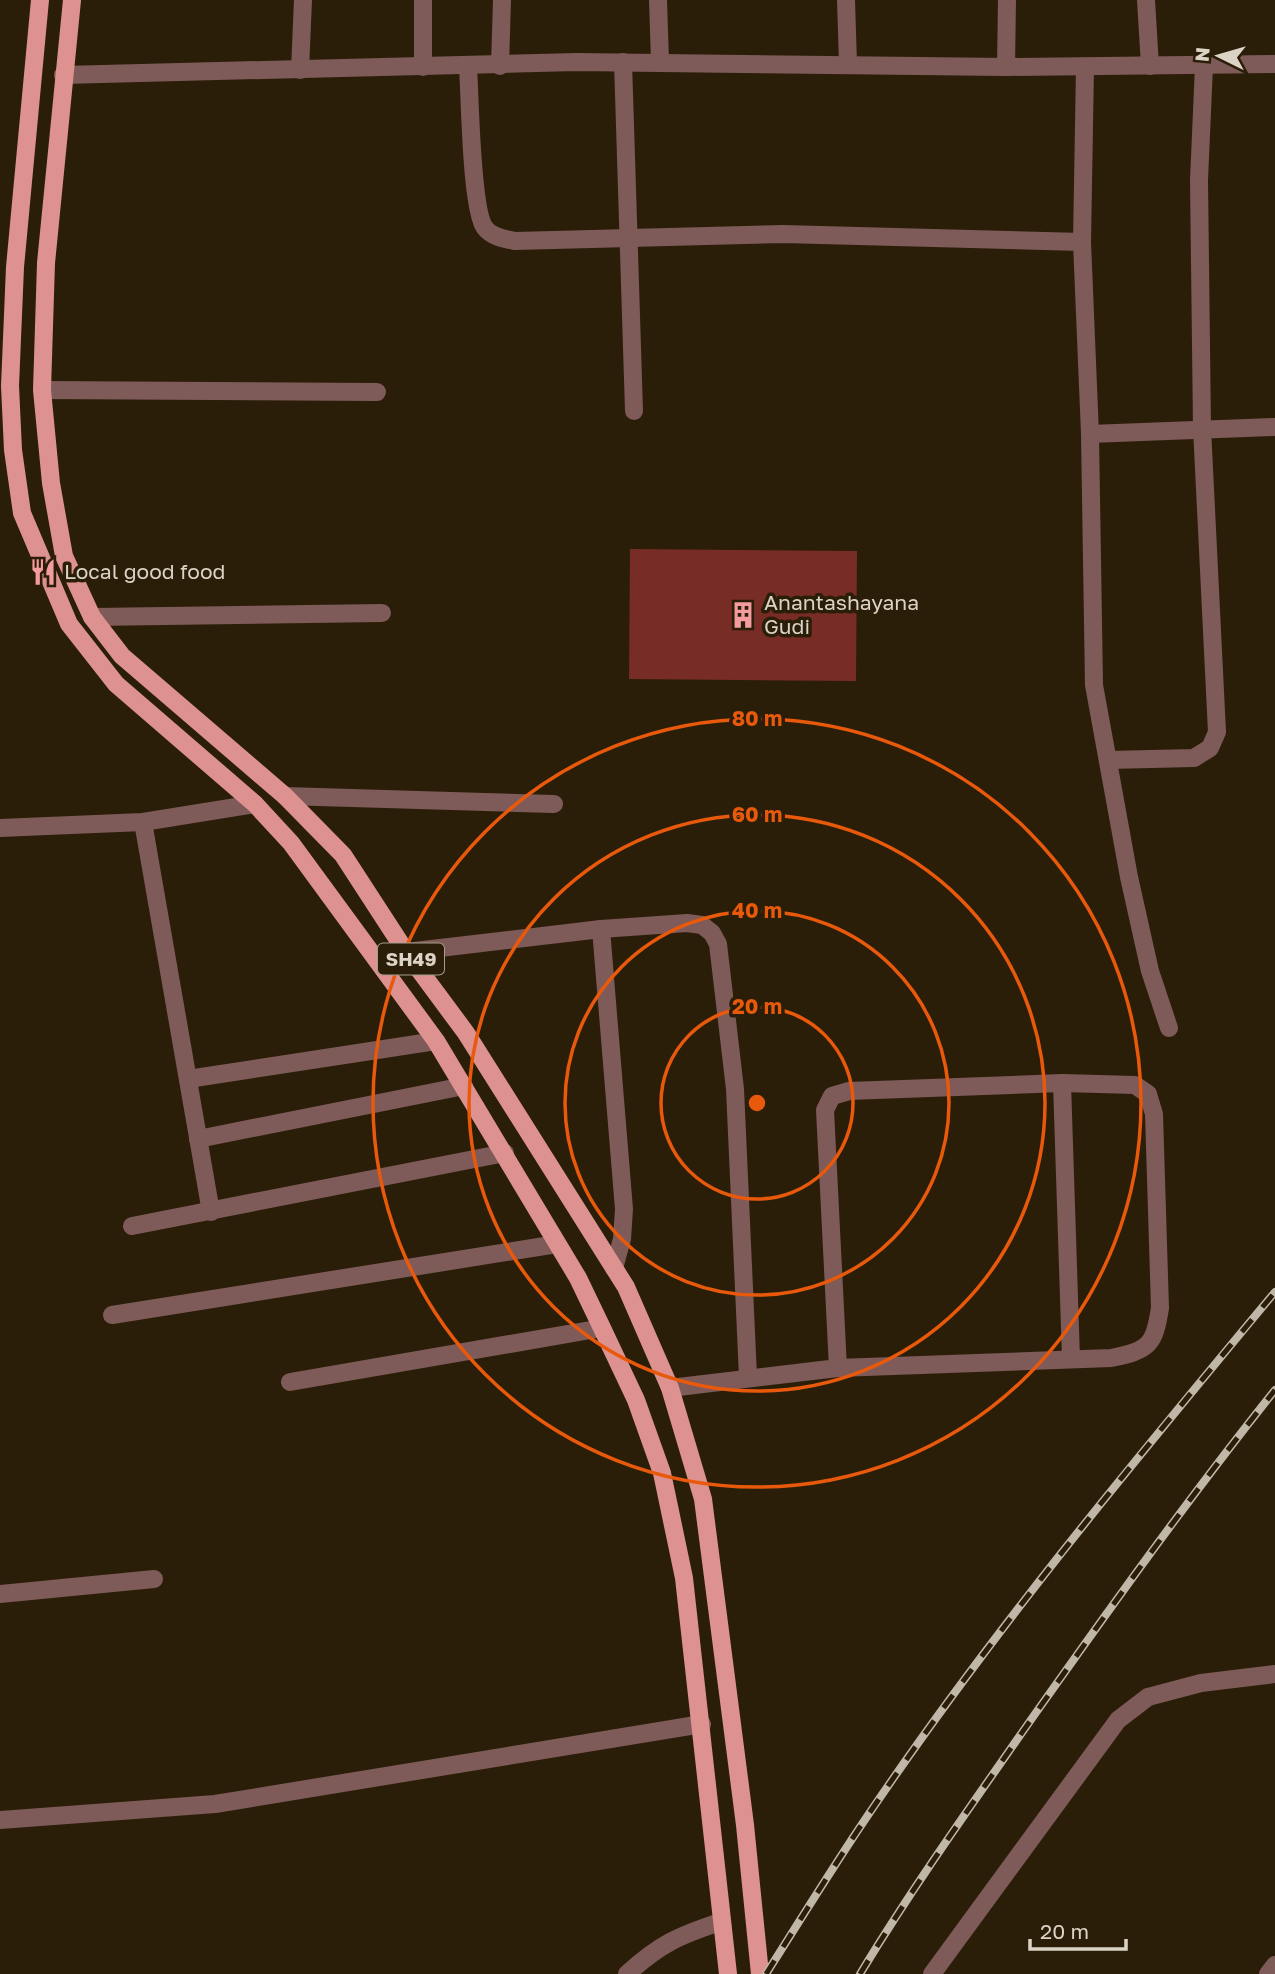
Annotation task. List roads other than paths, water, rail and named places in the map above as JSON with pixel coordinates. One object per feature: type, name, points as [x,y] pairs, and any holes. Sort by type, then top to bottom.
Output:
[{"type":"main road","name":"SH49","points":[[40,0],[15,267],[10,386],[13,450],[22,513],[69,624],[116,684],[255,804],[291,843],[436,1041],[505,1153],[602,1328],[636,1400],[662,1473],[684,1578],[702,1724],[720,1922],[728,1974]]},
{"type":"main road","name":"SH49","points":[[72,0],[46,263],[42,390],[51,483],[64,555],[92,617],[122,656],[159,691],[285,796],[343,855],[406,952],[466,1033],[626,1287],[670,1388],[703,1499],[745,1825],[760,1974]]},
{"type":"street","points":[[300,70],[303,0]]},
{"type":"street","points":[[423,0],[423,67]]},
{"type":"street","points":[[500,66],[502,0]]},
{"type":"street","points":[[659,0],[660,62]]},
{"type":"street","points":[[846,0],[848,64]]},
{"type":"street","points":[[1006,67],[1007,0]]},
{"type":"street","points":[[1146,0],[1150,66]]},
{"type":"street","points":[[63,75],[623,62],[1006,67],[1275,64]]},
{"type":"street","points":[[623,62],[634,411]]},
{"type":"street","points":[[468,66],[478,204],[485,228],[499,237],[515,241],[783,234],[1082,242]]},
{"type":"street","points":[[1108,760],[1194,758],[1210,748],[1217,732],[1202,428],[1199,180],[1203,66]]},
{"type":"street","points":[[1085,67],[1082,242],[1090,434],[1094,685],[1144,944],[1169,1028]]},
{"type":"street","points":[[42,390],[377,392]]},
{"type":"street","points":[[1090,434],[1275,427]]},
{"type":"street","points":[[92,617],[382,613]]},
{"type":"street","points":[[285,796],[554,804]]},
{"type":"street","points":[[0,828],[143,822],[255,804]]},
{"type":"street","points":[[143,822],[211,1212]]},
{"type":"street","points":[[406,952],[601,929],[702,925],[712,933],[718,944],[735,1089],[748,1377]]},
{"type":"street","points":[[601,929],[624,1209],[622,1239],[614,1268]]},
{"type":"street","points":[[188,1079],[436,1041]]},
{"type":"street","points":[[670,1388],[838,1368],[1111,1358],[1140,1352],[1155,1338],[1160,1308],[1154,1114],[1148,1094],[1135,1085],[1062,1083],[849,1091],[832,1096],[825,1110],[838,1368]]},
{"type":"street","points":[[1062,1083],[1071,1359]]},
{"type":"street","points":[[198,1139],[464,1086]]},
{"type":"street","points":[[132,1226],[505,1153]]},
{"type":"street","points":[[112,1315],[557,1244]]},
{"type":"street","points":[[290,1382],[602,1328]]},
{"type":"street","points":[[0,1594],[154,1579]]},
{"type":"street","points":[[932,1974],[1118,1720],[1148,1698],[1200,1684],[1275,1674]]},
{"type":"street","points":[[0,1820],[215,1804],[702,1724]]},
{"type":"street","points":[[626,1974],[655,1948],[684,1934],[720,1922]]},
{"type":"street","points":[[1268,1974],[1275,1965]]},
{"type":"railway","points":[[766,1974],[860,1827],[958,1688],[1061,1554],[1275,1292]]},
{"type":"railway","points":[[860,1974],[945,1843],[1064,1673],[1275,1390]]},
{"type":"place","name":"Local good food","points":[[43,572]]},
{"type":"place","name":"Anantashayana Gudi","points":[[743,615]]}]
